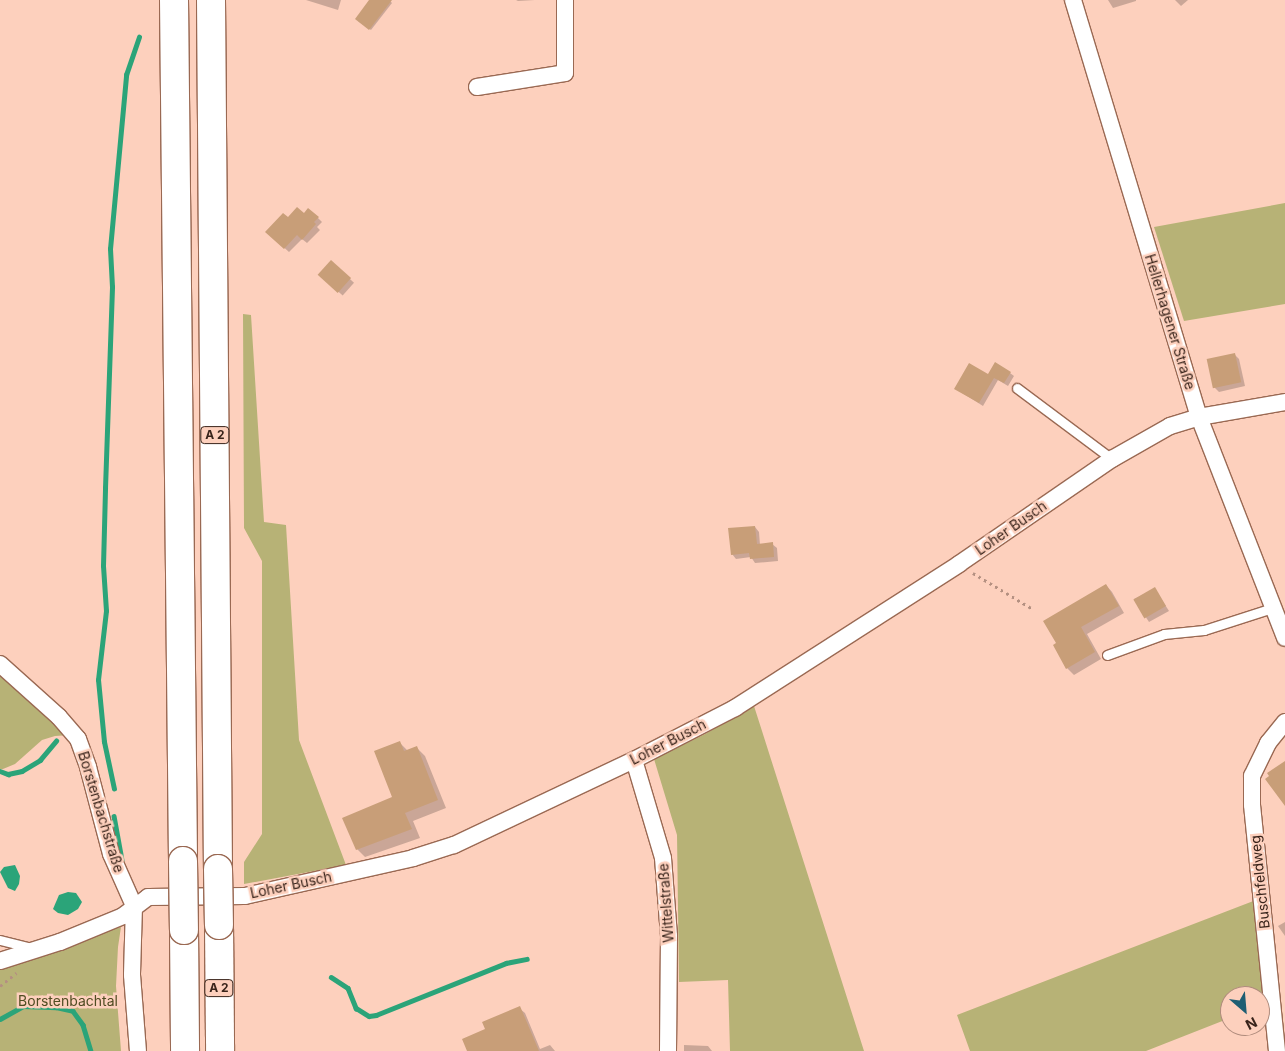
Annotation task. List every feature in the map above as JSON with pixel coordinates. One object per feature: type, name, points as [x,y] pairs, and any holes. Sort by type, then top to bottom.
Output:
[{"type":"highway","name":"A 2","points":[[174,0],[185,1051]]},
{"type":"highway","name":"A 2","points":[[211,0],[220,1051]]},
{"type":"street","points":[[477,87],[565,73],[565,0]]},
{"type":"street","name":"Hellerhagener Straße","points":[[1073,0],[1200,417],[1285,638]]},
{"type":"street","name":"Loher Busch","points":[[0,961],[123,916],[148,897],[245,896],[413,858],[454,845],[634,760],[735,708],[959,564],[1112,459],[1170,426],[1200,417],[1285,402]]},
{"type":"street","name":"Borstenbachstraße","points":[[0,664],[59,717],[78,739],[88,766],[111,854],[134,906],[132,975],[138,1051]]},
{"type":"street","name":"Buschfeldweg","points":[[1277,1051],[1252,805],[1252,776],[1268,743],[1285,722]]},
{"type":"street","name":"Wittelstraße","points":[[634,760],[663,858],[669,936],[668,1051]]},
{"type":"lane","points":[[1017,388],[1112,459]]},
{"type":"lane","points":[[1108,655],[1164,634],[1204,630],[1272,608]]},
{"type":"lane","points":[[0,940],[36,949]]},
{"type":"path","points":[[959,564],[1033,609]]},
{"type":"green space","points":[[1285,203],[1285,304],[1184,321],[1154,227]]},
{"type":"green space","points":[[243,314],[251,315],[264,522],[286,525],[299,740],[346,865],[244,884],[244,862],[262,834],[262,561],[244,528]]},
{"type":"green space","points":[[0,663],[71,735],[55,736],[42,740],[15,764],[3,769],[0,769]]},
{"type":"green space","points":[[754,706],[864,1051],[730,1051],[728,980],[679,982],[677,835],[654,759],[705,734]]},
{"type":"green space","points":[[1256,900],[1265,986],[1220,986],[1220,1022],[1146,1051],[970,1051],[957,1015]]},
{"type":"green space","name":"Borstenbachtal","points":[[121,927],[116,986],[121,1051],[0,1051],[0,964]]},
{"type":"shaded area","points":[[15,865],[20,876],[19,884],[15,891],[8,888],[0,872],[4,867]]},
{"type":"shaded area","points":[[68,892],[76,893],[82,902],[78,909],[68,915],[58,913],[53,909],[59,895]]},
{"type":"building","points":[[369,0],[392,0],[369,30],[355,19]]},
{"type":"building","points":[[297,207],[304,213],[308,208],[319,217],[314,222],[316,224],[302,240],[297,235],[284,249],[265,232],[283,213],[288,217]]},
{"type":"building","points":[[331,260],[351,278],[338,293],[318,275]]},
{"type":"building","points":[[1235,353],[1241,382],[1213,388],[1207,359]]},
{"type":"building","points":[[995,362],[1011,372],[1004,383],[994,378],[979,403],[954,389],[969,363],[988,374]]},
{"type":"building","points":[[755,526],[757,544],[773,542],[774,557],[750,559],[749,553],[731,555],[728,528]]},
{"type":"building","points":[[1106,584],[1119,606],[1081,627],[1095,652],[1066,669],[1053,645],[1056,643],[1043,621]]},
{"type":"building","points":[[1155,587],[1166,606],[1144,619],[1133,600]]},
{"type":"building","points":[[400,741],[404,751],[417,746],[438,800],[405,813],[412,829],[356,850],[342,818],[392,797],[374,751]]},
{"type":"building","points":[[1285,761],[1285,806],[1265,779],[1269,776],[1267,773]]},
{"type":"building","points":[[520,1006],[539,1051],[467,1051],[462,1039],[485,1029],[482,1022]]},
{"type":"waterway","points":[[114,789],[104,742],[98,680],[106,611],[103,566],[112,287],[110,249],[126,75],[139,37]]},
{"type":"waterway","points":[[0,771],[8,774],[22,771],[40,760],[56,741]]},
{"type":"waterway","points":[[114,816],[122,860]]},
{"type":"waterway","points":[[331,977],[348,988],[356,1008],[369,1016],[376,1015],[506,963],[527,959]]},
{"type":"waterway","points":[[0,1019],[23,1006],[56,1007],[73,1011],[83,1025],[91,1051]]}]
